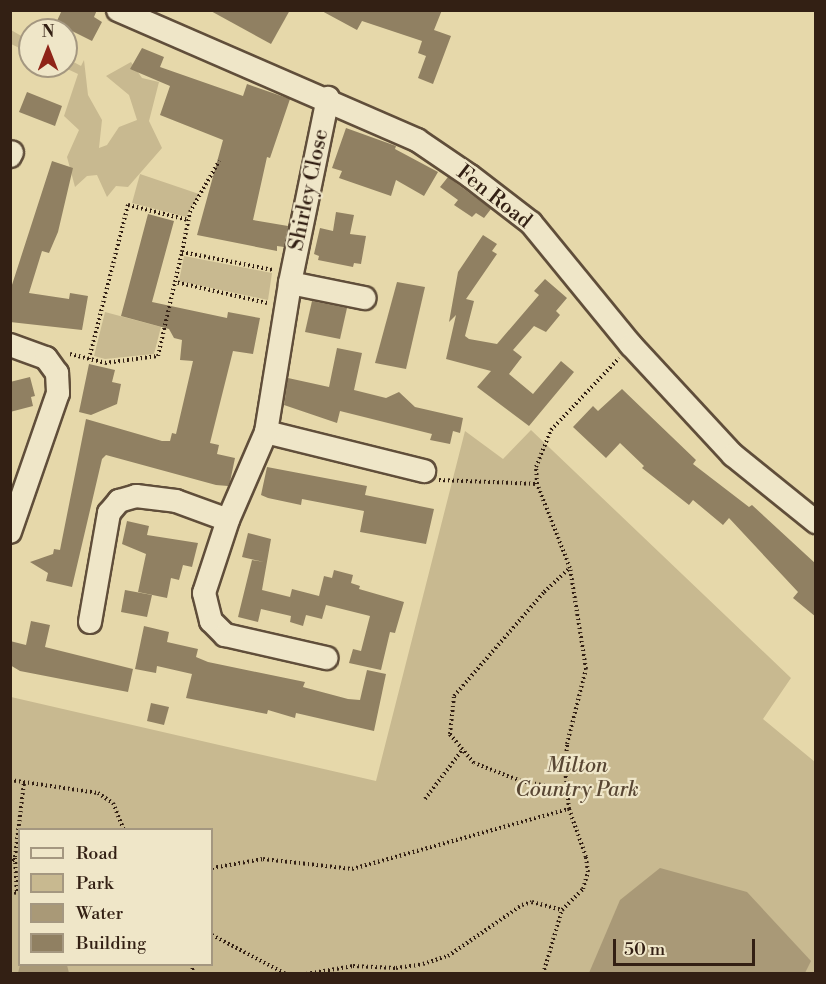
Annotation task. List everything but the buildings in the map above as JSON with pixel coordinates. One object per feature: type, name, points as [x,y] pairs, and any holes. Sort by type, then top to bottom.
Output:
[{"type":"street","name":"Fen Road","points":[[119,11],[328,98],[417,140],[531,224],[631,345],[733,454],[816,522]]},
{"type":"street","name":"Shirley Close","points":[[326,658],[225,635],[211,621],[204,593],[228,520],[266,432],[291,278],[328,98]]},
{"type":"street","points":[[291,278],[364,298]]},
{"type":"street","points":[[10,345],[46,358],[57,373],[58,393],[10,532]]},
{"type":"street","points":[[266,432],[424,471]]},
{"type":"street","points":[[90,622],[110,513],[119,501],[136,496],[176,501],[228,520]]},
{"type":"path","points":[[46,358],[61,352],[105,363],[158,356],[188,220],[219,161]]},
{"type":"path","points":[[89,359],[128,205],[188,220]]},
{"type":"path","points":[[182,252],[291,278]]},
{"type":"path","points":[[175,282],[286,308]]},
{"type":"path","points":[[543,974],[562,910],[583,888],[588,872],[586,857],[569,809],[567,790],[567,744],[586,669],[570,568],[537,484],[536,467],[551,430],[631,345]]},
{"type":"path","points":[[424,471],[430,477],[448,483],[537,484]]},
{"type":"path","points":[[567,790],[521,781],[474,763],[450,734],[454,696],[543,592],[570,568]]},
{"type":"path","points":[[425,799],[463,749]]},
{"type":"path","points":[[10,780],[98,793],[113,802],[123,828]]},
{"type":"path","points":[[19,828],[24,783]]},
{"type":"path","points":[[213,868],[263,859],[352,869],[569,809]]},
{"type":"path","points":[[10,892],[18,893],[15,857],[18,832]]},
{"type":"path","points":[[10,865],[15,857]]},
{"type":"path","points":[[306,974],[353,966],[396,968],[423,964],[448,956],[522,905],[532,902],[562,910]]},
{"type":"path","points":[[213,936],[286,974]]},
{"type":"green space","points":[[11,30],[18,34],[18,47],[11,44]]},
{"type":"green space","points":[[84,60],[88,95],[102,120],[99,148],[107,145],[119,127],[137,120],[129,95],[106,76],[131,62],[142,78],[159,82],[149,121],[162,148],[128,187],[116,186],[107,197],[97,175],[87,176],[75,187],[67,157],[79,130],[64,116],[78,78],[78,64],[81,66]]},
{"type":"green space","points":[[140,174],[199,194],[186,217],[132,203]]},
{"type":"green space","points":[[184,256],[272,273],[268,300],[179,281]]},
{"type":"green space","points":[[105,312],[161,327],[154,354],[105,359],[94,356]]},
{"type":"green space","name":"Milton Country Park","points":[[531,430],[791,678],[763,719],[815,762],[815,973],[11,973],[11,697],[376,781],[465,431],[503,459]]},
{"type":"water","points":[[660,868],[747,892],[811,961],[805,973],[589,973],[620,900]]},
{"type":"water","points":[[20,966],[67,966],[69,973],[18,973]]}]
